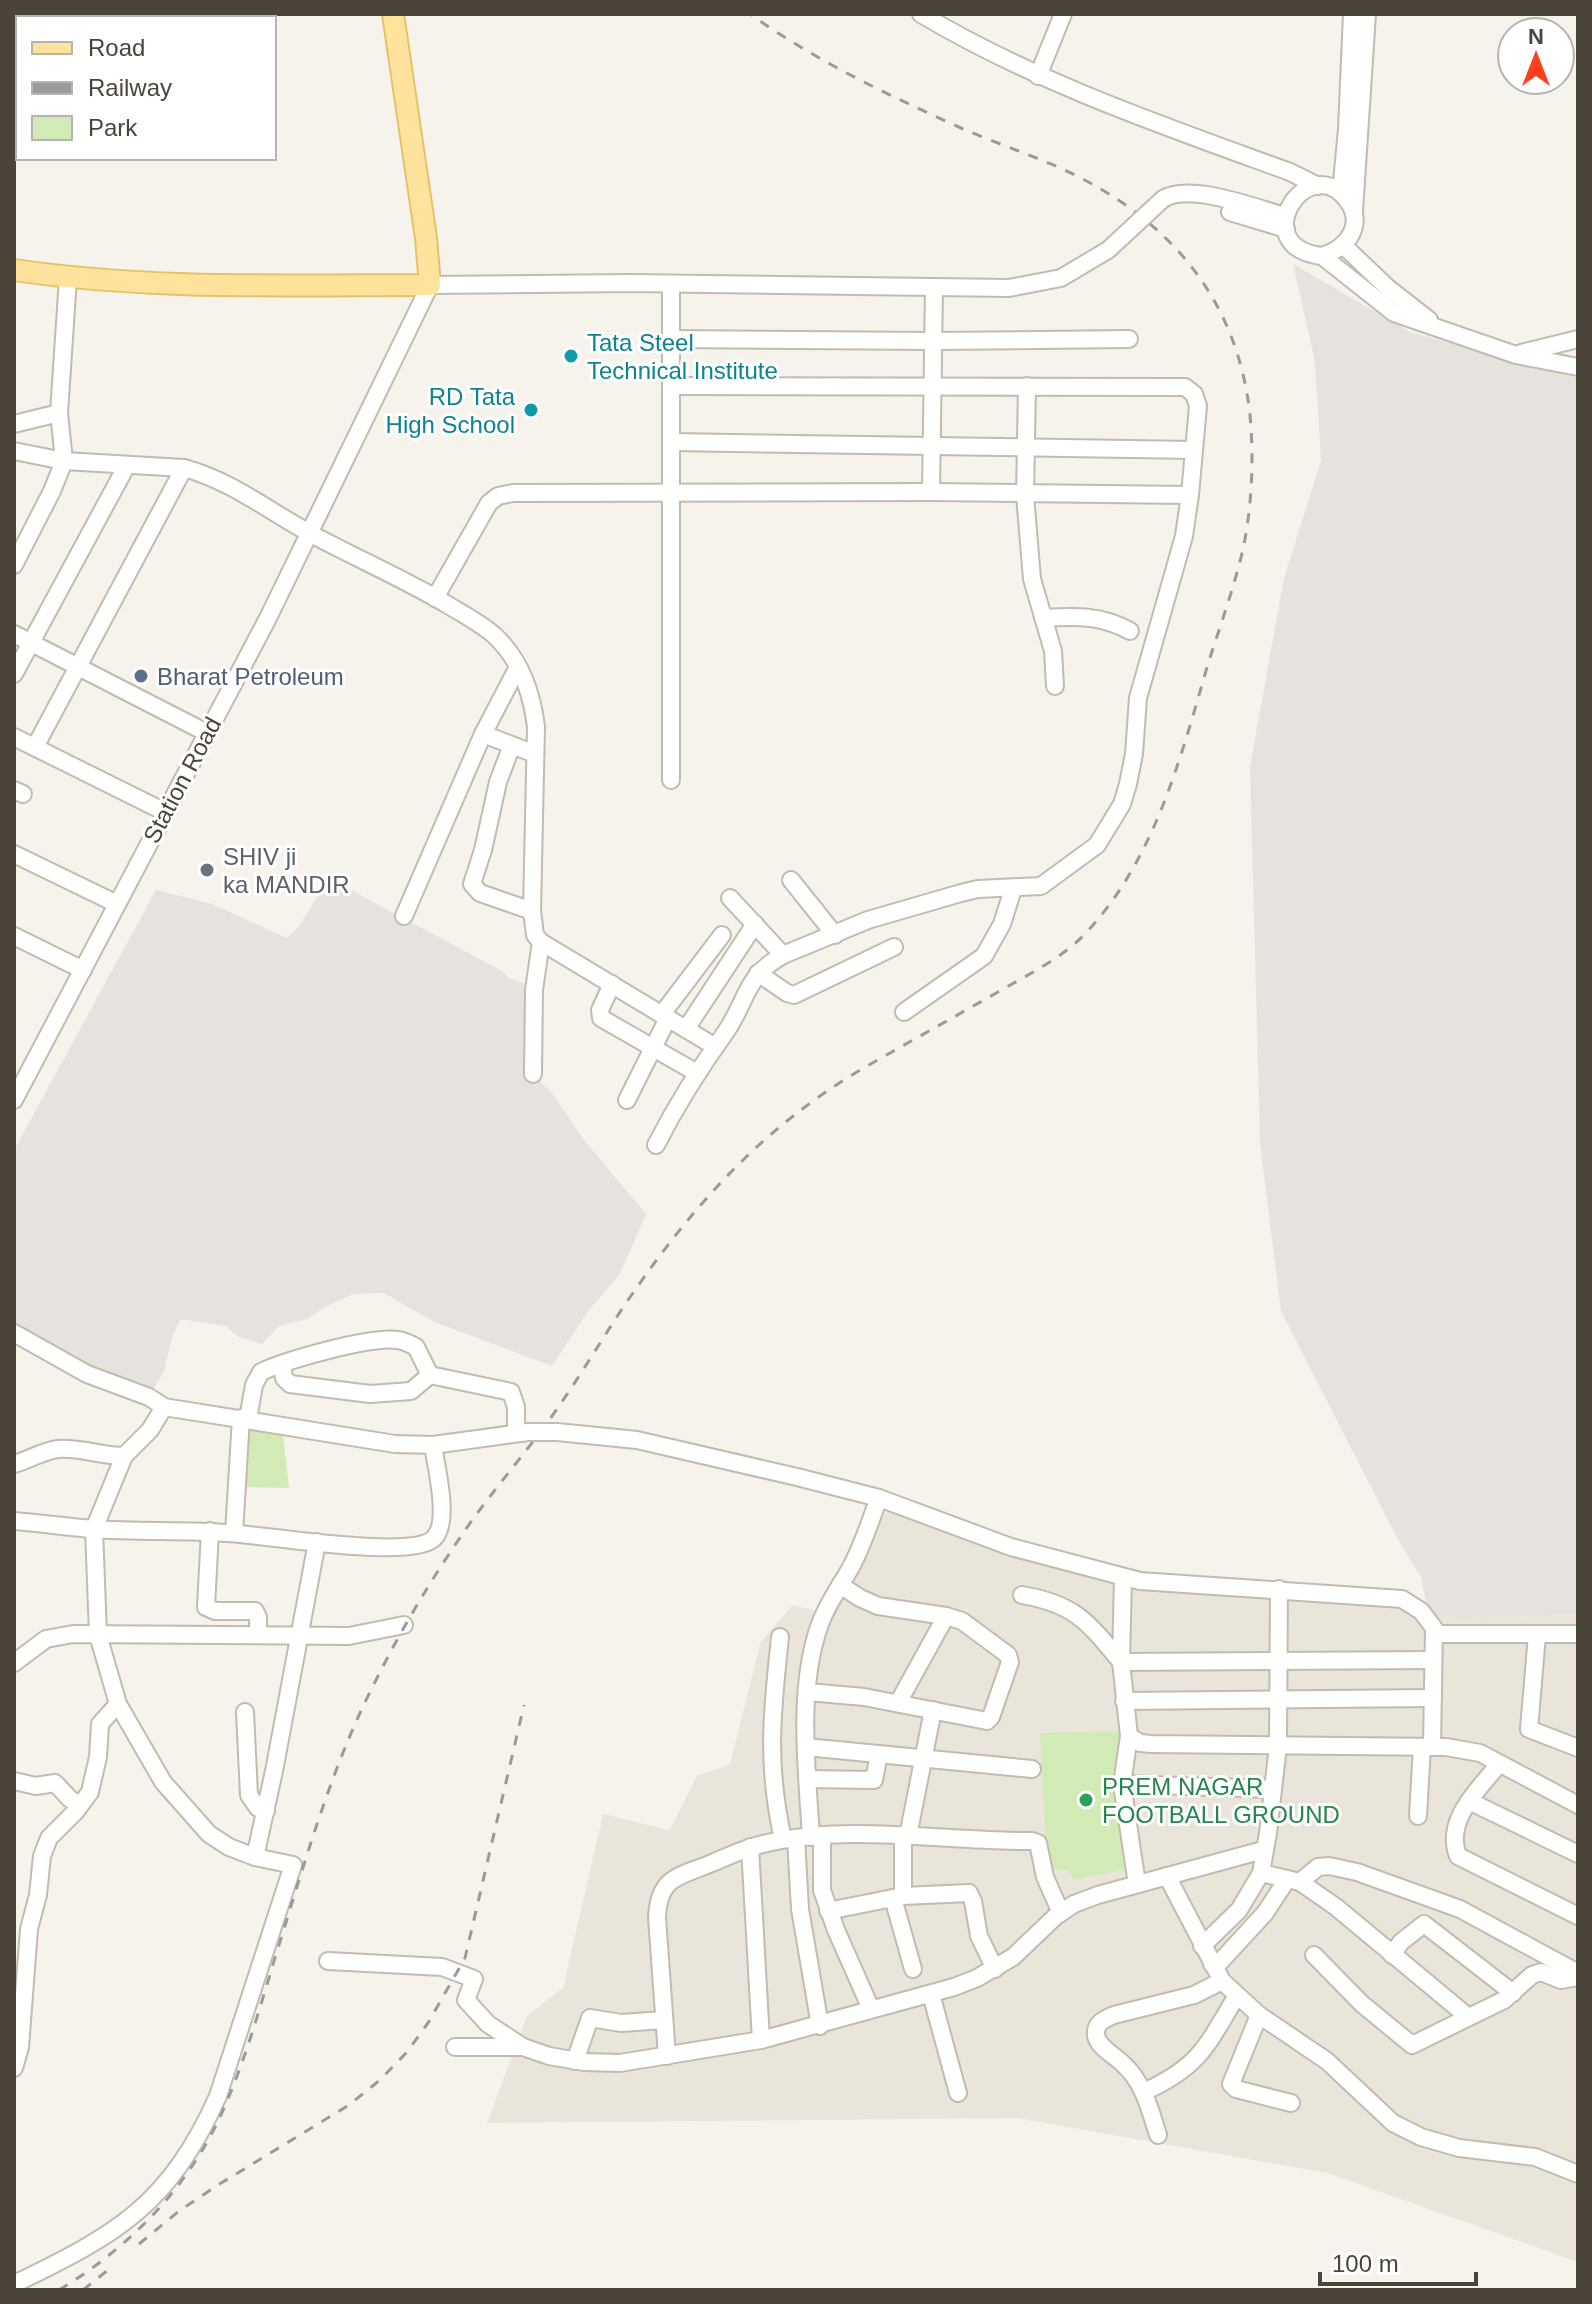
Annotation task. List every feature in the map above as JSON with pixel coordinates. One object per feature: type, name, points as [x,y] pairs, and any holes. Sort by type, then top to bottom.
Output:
[{"type":"main road","points":[[14,270],[68,278],[201,284],[430,285],[393,14]]},
{"type":"street","points":[[921,14],[957,36],[1038,76],[1290,172],[1318,186]]},
{"type":"street","points":[[1038,76],[1063,14]]},
{"type":"street","points":[[1341,193],[1352,14]]},
{"type":"street","points":[[1322,256],[1344,246],[1355,225],[1367,14]]},
{"type":"street","points":[[1354,213],[1341,193],[1330,187],[1318,186],[1296,195],[1289,205],[1285,223],[1299,249],[1322,256],[1394,313],[1516,355],[1578,367]]},
{"type":"street","points":[[430,285],[1009,288],[1061,278],[1108,250],[1163,199],[1176,193],[1194,195],[1208,205],[1285,223]]},
{"type":"street","points":[[1344,246],[1388,288],[1439,328]]},
{"type":"street","points":[[14,565],[64,461],[59,413],[68,278]]},
{"type":"street","points":[[671,284],[671,780]]},
{"type":"street","name":"Station Road","points":[[14,1100],[311,534],[430,285]]},
{"type":"street","points":[[931,492],[934,287]]},
{"type":"street","points":[[671,339],[1129,339]]},
{"type":"street","points":[[1516,355],[1578,339]]},
{"type":"street","points":[[656,1145],[697,1073],[737,1013],[747,989],[758,973],[783,955],[893,911],[978,889],[1041,886],[1097,845],[1122,804],[1134,754],[1138,698],[1184,536],[1198,406],[1194,394],[1185,387],[672,386]]},
{"type":"street","points":[[1027,386],[1025,495],[1032,579],[1053,651],[1055,686]]},
{"type":"street","points":[[14,424],[59,413]]},
{"type":"street","points":[[672,442],[1194,450]]},
{"type":"street","points":[[14,451],[64,461],[184,468],[231,486],[311,534],[435,598],[493,635],[518,667],[533,703],[532,911],[535,935],[541,942],[714,1046]]},
{"type":"street","points":[[14,674],[127,465]]},
{"type":"street","points":[[35,747],[184,468]]},
{"type":"street","points":[[435,598],[483,513],[498,496],[513,493],[1190,495]]},
{"type":"street","points":[[1043,618],[1094,616],[1130,631]]},
{"type":"street","points":[[14,634],[207,733]]},
{"type":"street","points":[[404,916],[483,734],[518,667]]},
{"type":"street","points":[[483,734],[535,754]]},
{"type":"street","points":[[14,737],[165,812]]},
{"type":"street","points":[[512,745],[498,782],[472,884],[480,893],[532,911]]},
{"type":"street","points":[[14,854],[117,904]]},
{"type":"street","points":[[791,880],[835,935]]},
{"type":"street","points":[[904,1012],[984,956],[994,943],[1013,889]]},
{"type":"street","points":[[730,898],[783,955]]},
{"type":"street","points":[[686,1029],[755,924]]},
{"type":"street","points":[[627,1100],[653,1049],[665,1016],[722,935]]},
{"type":"street","points":[[14,936],[83,970]]},
{"type":"street","points":[[533,1074],[534,990],[541,942]]},
{"type":"street","points":[[758,973],[787,993],[800,994],[894,947]]},
{"type":"street","points":[[612,984],[600,1010],[601,1018],[697,1073]]},
{"type":"street","points":[[14,1333],[87,1374],[149,1397],[164,1407],[395,1444],[433,1445],[522,1432],[557,1432],[637,1440],[879,1498],[1011,1547],[1140,1581],[1402,1599],[1421,1611],[1434,1628],[1433,1698],[1418,1816]]},
{"type":"street","points":[[234,1533],[245,1418],[255,1379],[261,1372],[358,1344],[395,1339],[416,1347],[430,1375]]},
{"type":"street","points":[[282,1364],[284,1378],[290,1384],[344,1392],[411,1391],[430,1375]]},
{"type":"street","points":[[430,1375],[511,1392],[522,1432]]},
{"type":"street","points":[[14,2284],[118,2229],[154,2199],[180,2168],[202,2132],[218,2096],[293,1865],[255,1857],[229,1847],[209,1834],[180,1804],[145,1754],[118,1704],[98,1635],[94,1529],[124,1456],[150,1430],[164,1407]]},
{"type":"street","points":[[14,1521],[94,1529],[210,1531],[317,1542],[407,1547],[425,1544],[436,1538],[443,1513],[433,1445]]},
{"type":"street","points":[[14,1464],[42,1452],[61,1449],[124,1456]]},
{"type":"street","points":[[820,2026],[800,1909],[808,1779],[808,1692],[814,1642],[827,1606],[864,1540],[879,1498]]},
{"type":"street","points":[[210,1531],[206,1607],[215,1611],[255,1611],[258,1634]]},
{"type":"street","points":[[255,1857],[317,1542]]},
{"type":"street","points":[[1123,1577],[1121,1662],[1129,1736],[1122,1784],[1137,1884]]},
{"type":"street","points":[[808,1692],[898,1703],[987,1721],[1010,1662],[1008,1655],[962,1621],[878,1606],[840,1585]]},
{"type":"street","points":[[1202,1946],[1239,1910],[1261,1873],[1278,1746],[1279,1589]]},
{"type":"street","points":[[1022,1595],[1050,1601],[1079,1615],[1121,1662],[1433,1660]]},
{"type":"street","points":[[898,1703],[946,1616]]},
{"type":"street","points":[[14,1663],[46,1639],[73,1634],[349,1636],[404,1625]]},
{"type":"street","points":[[1434,1634],[1578,1634]]},
{"type":"street","points":[[1537,1635],[1529,1729],[1578,1748]]},
{"type":"street","points":[[780,1637],[771,1724],[774,1800],[803,1837],[820,1874],[828,1911],[871,2009]]},
{"type":"street","points":[[1124,1701],[1433,1698]]},
{"type":"street","points":[[14,2068],[26,1947],[38,1895],[42,1856],[49,1838],[90,1792],[100,1724],[118,1704]]},
{"type":"street","points":[[913,1969],[898,1897],[906,1836],[933,1710]]},
{"type":"street","points":[[245,1712],[249,1795],[252,1803],[266,1811]]},
{"type":"street","points":[[1129,1736],[1140,1743],[1427,1747],[1480,1753],[1578,1805]]},
{"type":"street","points":[[806,1747],[1032,1769]]},
{"type":"street","points":[[808,1779],[874,1780],[878,1774],[879,1754]]},
{"type":"street","points":[[1499,1764],[1458,1818],[1458,1856],[1578,1916]]},
{"type":"street","points":[[14,1781],[36,1786],[55,1783],[80,1805]]},
{"type":"street","points":[[1122,1784],[1273,1789]]},
{"type":"street","points":[[1469,1801],[1578,1854]]},
{"type":"street","points":[[667,2056],[657,1917],[660,1895],[664,1886],[679,1876],[750,1847],[803,1837],[906,1836],[1038,1843],[1045,1877],[1061,1913]]},
{"type":"street","points":[[750,1847],[761,2040]]},
{"type":"street","points":[[328,1961],[442,1967],[458,1972],[474,1979],[466,2000],[488,2024],[523,2047],[575,2061],[620,2063],[761,2040],[931,1994],[995,1969],[1074,1904],[1263,1850]]},
{"type":"street","points":[[1212,1964],[1220,1962],[1293,1881],[1318,1867],[1329,1866],[1357,1872],[1460,1909],[1578,1975]]},
{"type":"street","points":[[1261,1873],[1293,1881],[1336,1907],[1467,2016]]},
{"type":"street","points":[[1167,1876],[1212,1964],[1236,1997],[1327,2061],[1393,2123],[1459,2148],[1535,2157],[1578,2174]]},
{"type":"street","points":[[828,1911],[898,1897],[969,1893],[979,1936],[995,1969]]},
{"type":"street","points":[[1392,1955],[1401,1942],[1424,1924],[1513,1993]]},
{"type":"street","points":[[1314,1955],[1362,2004],[1412,2045],[1504,2000],[1532,1975],[1541,1972],[1561,1980],[1578,1975]]},
{"type":"street","points":[[1158,2135],[1144,2092],[1134,2075],[1101,2045],[1096,2037],[1097,2027],[1102,2020],[1114,2015],[1194,1995],[1222,1981]]},
{"type":"street","points":[[931,1994],[958,2093]]},
{"type":"street","points":[[1144,2092],[1170,2080],[1198,2058],[1236,1997]]},
{"type":"street","points":[[1259,2015],[1231,2084],[1236,2089],[1291,2103]]},
{"type":"street","points":[[575,2061],[590,2018],[621,2023],[664,2020]]},
{"type":"street","points":[[455,2047],[523,2047]]},
{"type":"shaded area","points":[[1293,264],[1410,332],[1578,378],[1578,1615],[1429,1617],[1421,1577],[1397,1538],[1281,1311],[1260,1143],[1250,767],[1284,578],[1321,461],[1315,362]]},
{"type":"shaded area","points":[[336,882],[502,971],[509,978],[537,988],[535,1077],[552,1093],[584,1140],[646,1214],[620,1274],[589,1310],[552,1366],[434,1322],[384,1293],[353,1294],[308,1319],[279,1326],[262,1344],[237,1336],[226,1326],[181,1319],[173,1334],[164,1371],[149,1397],[14,1333],[14,1150],[156,890],[212,904],[287,938],[300,925],[322,888]]},
{"type":"shaded area","points":[[892,1502],[1117,1584],[1235,1597],[1392,1603],[1430,1617],[1578,1615],[1578,2262],[1327,2173],[1017,2118],[487,2123],[527,2016],[563,1988],[603,1814],[670,1830],[697,1776],[730,1764],[761,1641],[793,1605],[826,1613]]},
{"type":"green space","points":[[246,1423],[282,1427],[289,1488],[243,1487]]},
{"type":"green space","name":"PREM NAGAR FOOTBALL GROUND","points":[[1124,1731],[1133,1868],[1073,1880],[1070,1871],[1047,1868],[1040,1733]]},
{"type":"railway","points":[[59,2290],[108,2256],[152,2216],[206,2144],[243,2060],[307,1854],[345,1748],[397,1640],[468,1526],[548,1421],[650,1269],[732,1171],[794,1115],[829,1090],[1055,959],[1076,943],[1109,905],[1130,874],[1162,807],[1231,593],[1243,549],[1250,499],[1250,415],[1230,332],[1212,296],[1189,264],[1162,235],[1131,209],[1096,187],[1058,167],[961,128],[880,90],[801,47],[750,14]]},
{"type":"railway","points":[[139,2244],[179,2211],[218,2185],[349,2105],[380,2080],[407,2052],[428,2023],[465,1958],[524,1705]]},
{"type":"railway","points":[[83,2290],[108,2270]]},
{"type":"place","name":"Tata Steel Technical Institute","points":[[571,356]]},
{"type":"place","name":"RD Tata High School","points":[[531,410]]},
{"type":"place","name":"Bharat Petroleum","points":[[141,676]]},
{"type":"place","name":"SHIV ji ka MANDIR","points":[[207,870]]},
{"type":"place","name":"PREM NAGAR FOOTBALL GROUND","points":[[1086,1800]]}]
